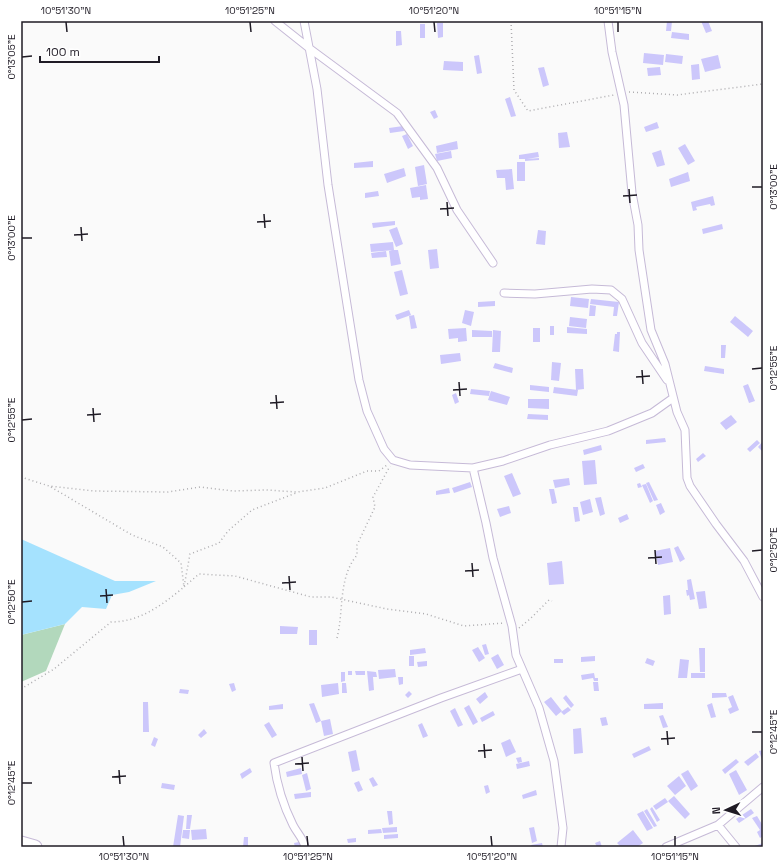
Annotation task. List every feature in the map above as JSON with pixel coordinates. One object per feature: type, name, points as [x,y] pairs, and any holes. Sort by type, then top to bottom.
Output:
[{"type":"highway","points":[[21,843],[35,847]]},
{"type":"street","points":[[276,21],[309,48],[396,113],[437,168],[457,210],[493,263]]},
{"type":"street","points":[[304,21],[317,89],[328,185],[359,380],[367,411],[376,433],[384,449],[393,460],[410,465],[473,468],[503,461],[550,445],[608,431],[652,412],[673,398]]},
{"type":"street","points":[[608,21],[612,52],[624,105],[632,193],[638,225],[639,250],[651,330],[665,364],[673,398],[685,430],[687,478],[690,486],[744,562],[763,597]]},
{"type":"street","points":[[504,293],[535,294],[592,289],[611,290],[622,299],[642,343],[669,383]]},
{"type":"street","points":[[473,468],[493,558],[512,626],[516,655],[539,708],[554,761],[563,828],[561,847]]},
{"type":"street","points":[[305,847],[303,840],[294,827],[281,798],[274,763],[441,698],[522,669]]},
{"type":"street","points":[[666,847],[718,825],[763,787]]},
{"type":"street","points":[[718,825],[736,847]]},
{"type":"path","points":[[511,21],[514,90],[528,111],[620,94]]},
{"type":"path","points":[[627,93],[634,91],[677,95],[763,84]]},
{"type":"path","points":[[49,486],[94,490],[168,492],[200,487],[233,491],[266,490],[297,492],[325,488],[367,471],[379,471],[393,460]]},
{"type":"path","points":[[337,638],[343,600],[344,582],[349,566],[357,555],[357,545],[375,507],[373,497],[393,460]]},
{"type":"path","points":[[21,477],[49,486],[132,534],[163,548],[181,563],[184,587]]},
{"type":"path","points":[[184,587],[190,554],[219,543],[228,531],[252,510],[297,492]]},
{"type":"path","points":[[21,689],[54,669],[111,622],[120,622],[146,615],[199,574],[235,576],[311,597],[331,597],[426,614],[464,626],[502,622],[512,626],[516,630],[530,619],[549,600],[552,601]]},
{"type":"green space","points":[[65,624],[46,671],[21,682],[21,635]]},
{"type":"water","points":[[21,539],[115,581],[156,581],[129,592],[112,595],[106,609],[82,607],[65,624],[21,635]]},
{"type":"building","points":[[667,21],[672,21],[671,31],[666,31]]},
{"type":"building","points":[[701,21],[708,21],[712,31],[706,33]]},
{"type":"building","points":[[437,23],[443,23],[443,37],[438,38]]},
{"type":"building","points":[[420,24],[425,24],[425,38],[420,38]]},
{"type":"building","points":[[396,31],[401,31],[402,45],[396,46]]},
{"type":"building","points":[[672,32],[689,34],[689,40],[671,38]]},
{"type":"building","points":[[644,53],[664,55],[663,65],[643,63]]},
{"type":"building","points":[[666,54],[683,56],[682,64],[665,62]]},
{"type":"building","points":[[479,55],[482,73],[477,74],[474,56]]},
{"type":"building","points":[[718,55],[721,68],[705,72],[701,59]]},
{"type":"building","points":[[444,61],[463,62],[463,71],[443,70]]},
{"type":"building","points":[[699,64],[700,79],[692,80],[691,65]]},
{"type":"building","points":[[544,67],[549,85],[543,87],[538,68]]},
{"type":"building","points":[[660,67],[661,75],[648,76],[647,68]]},
{"type":"building","points":[[510,97],[516,116],[511,117],[505,99]]},
{"type":"building","points":[[435,110],[438,117],[434,119],[430,112]]},
{"type":"building","points":[[657,122],[659,128],[646,132],[644,127]]},
{"type":"building","points":[[403,126],[404,131],[390,133],[389,128]]},
{"type":"building","points":[[567,132],[570,147],[559,148],[558,133]]},
{"type":"building","points":[[407,134],[413,146],[408,149],[402,136]]},
{"type":"building","points":[[457,141],[458,149],[437,153],[436,146]]},
{"type":"building","points":[[685,144],[695,161],[688,165],[678,148]]},
{"type":"building","points":[[661,150],[665,165],[657,167],[652,153]]},
{"type":"building","points":[[451,151],[452,158],[437,161],[435,154]]},
{"type":"building","points":[[538,152],[539,157],[527,159],[539,158],[539,160],[525,161],[525,159],[519,159],[519,155]]},
{"type":"building","points":[[373,161],[373,167],[354,168],[354,163]]},
{"type":"building","points":[[517,162],[525,162],[525,181],[517,181]]},
{"type":"building","points":[[424,165],[427,184],[418,186],[415,167]]},
{"type":"building","points":[[404,168],[406,176],[387,183],[384,174]]},
{"type":"building","points":[[512,169],[514,189],[506,190],[505,178],[497,178],[496,170]]},
{"type":"building","points":[[688,172],[690,181],[671,187],[669,179]]},
{"type":"building","points":[[426,185],[428,199],[420,200],[420,197],[412,198],[410,188]]},
{"type":"building","points":[[378,191],[379,196],[365,198],[365,193]]},
{"type":"building","points":[[713,196],[715,205],[711,206],[710,204],[696,207],[697,210],[693,211],[691,202]]},
{"type":"building","points":[[395,221],[395,225],[373,228],[372,223]]},
{"type":"building","points":[[722,224],[723,229],[703,234],[702,229]]},
{"type":"building","points":[[397,227],[403,244],[396,247],[389,230]]},
{"type":"building","points":[[538,230],[546,231],[545,245],[536,244]]},
{"type":"building","points":[[393,242],[394,250],[371,252],[370,244]]},
{"type":"building","points":[[437,249],[439,268],[430,269],[428,250]]},
{"type":"building","points":[[398,250],[401,264],[391,266],[389,251]]},
{"type":"building","points":[[386,251],[387,257],[372,258],[371,253]]},
{"type":"building","points":[[402,270],[408,294],[400,296],[394,272]]},
{"type":"building","points":[[571,297],[589,299],[588,308],[570,306]]},
{"type":"building","points":[[591,299],[619,302],[617,316],[613,316],[614,307],[590,304]]},
{"type":"building","points":[[495,301],[495,306],[478,307],[478,302]]},
{"type":"building","points":[[590,305],[596,306],[595,316],[589,316]]},
{"type":"building","points":[[409,310],[411,315],[397,320],[395,315]]},
{"type":"building","points":[[465,310],[474,312],[471,326],[462,323]]},
{"type":"building","points":[[414,315],[417,328],[411,329],[409,316]]},
{"type":"building","points":[[735,316],[753,331],[748,337],[730,322]]},
{"type":"building","points":[[570,317],[587,319],[586,328],[569,326]]},
{"type":"building","points":[[550,326],[554,326],[554,335],[550,335]]},
{"type":"building","points":[[567,327],[587,329],[587,334],[567,333]]},
{"type":"building","points":[[466,328],[467,341],[458,342],[458,338],[449,339],[448,329]]},
{"type":"building","points":[[533,328],[540,328],[540,342],[533,342]]},
{"type":"building","points":[[472,330],[492,331],[492,337],[472,337]]},
{"type":"building","points":[[493,330],[501,331],[500,352],[492,352]]},
{"type":"building","points":[[617,332],[620,332],[619,352],[613,351],[615,334],[617,334]]},
{"type":"building","points":[[721,345],[726,345],[725,358],[721,358]]},
{"type":"building","points":[[460,353],[461,361],[441,364],[440,355]]},
{"type":"building","points":[[552,362],[561,363],[559,381],[551,380]]},
{"type":"building","points":[[495,363],[513,368],[512,373],[493,368]]},
{"type":"building","points":[[705,366],[724,369],[724,374],[704,371]]},
{"type":"building","points":[[575,369],[583,369],[584,389],[576,390]]},
{"type":"building","points":[[748,384],[755,401],[749,403],[743,386]]},
{"type":"building","points":[[530,385],[549,387],[549,392],[530,390]]},
{"type":"building","points":[[554,387],[578,390],[577,396],[553,393]]},
{"type":"building","points":[[471,389],[490,391],[489,396],[470,394]]},
{"type":"building","points":[[491,391],[510,397],[507,405],[488,400]]},
{"type":"building","points":[[456,393],[459,402],[455,404],[452,395]]},
{"type":"building","points":[[528,399],[549,399],[549,409],[528,408]]},
{"type":"building","points":[[528,414],[548,415],[548,420],[527,419]]},
{"type":"building","points":[[731,415],[737,422],[726,430],[720,423]]},
{"type":"building","points":[[665,438],[666,442],[646,444],[646,440]]},
{"type":"building","points":[[757,440],[760,443],[750,452],[747,449]]},
{"type":"building","points":[[763,441],[763,452],[758,447]]},
{"type":"building","points":[[601,445],[602,450],[584,455],[583,450]]},
{"type":"building","points":[[703,453],[706,456],[698,462],[696,459]]},
{"type":"building","points":[[595,460],[597,484],[584,485],[582,461]]},
{"type":"building","points":[[643,464],[645,468],[636,472],[634,468]]},
{"type":"building","points":[[512,473],[521,494],[513,497],[504,476]]},
{"type":"building","points":[[569,478],[570,485],[555,488],[553,480]]},
{"type":"building","points":[[470,482],[472,487],[454,493],[452,488]]},
{"type":"building","points":[[649,482],[658,500],[654,501],[646,483]]},
{"type":"building","points":[[640,483],[642,487],[638,488],[637,484]]},
{"type":"building","points":[[646,484],[653,501],[650,503],[642,485]]},
{"type":"building","points":[[449,488],[450,493],[436,495],[436,491]]},
{"type":"building","points":[[549,489],[554,489],[557,503],[552,504]]},
{"type":"building","points":[[601,497],[605,514],[600,516],[595,498]]},
{"type":"building","points":[[590,499],[593,512],[583,515],[580,502]]},
{"type":"building","points":[[661,503],[665,512],[660,515],[656,505]]},
{"type":"building","points":[[509,506],[511,513],[500,517],[497,509]]},
{"type":"building","points":[[573,507],[578,507],[580,521],[575,522]]},
{"type":"building","points":[[627,514],[629,519],[620,523],[618,518]]},
{"type":"building","points":[[678,546],[685,559],[680,562],[674,548]]},
{"type":"building","points":[[670,548],[673,562],[658,565],[655,551]]},
{"type":"building","points":[[562,561],[564,584],[549,585],[547,563]]},
{"type":"building","points":[[691,579],[695,599],[690,600],[689,595],[687,596],[686,590],[688,590],[687,580]]},
{"type":"building","points":[[705,591],[707,608],[699,609],[696,592]]},
{"type":"building","points":[[670,595],[671,614],[664,615],[663,596]]},
{"type":"building","points":[[280,626],[298,627],[297,634],[280,634]]},
{"type":"building","points":[[309,630],[317,630],[317,645],[309,645]]},
{"type":"building","points":[[486,644],[489,654],[485,655],[482,645]]},
{"type":"building","points":[[478,647],[485,658],[479,662],[472,650]]},
{"type":"building","points":[[425,648],[426,653],[410,655],[410,650]]},
{"type":"building","points":[[699,648],[705,648],[705,672],[700,672]]},
{"type":"building","points":[[498,654],[504,665],[497,669],[491,658]]},
{"type":"building","points":[[409,656],[414,656],[414,666],[409,666]]},
{"type":"building","points":[[595,656],[595,661],[581,662],[581,657]]},
{"type":"building","points":[[647,658],[655,661],[653,666],[645,663]]},
{"type":"building","points":[[554,659],[563,659],[563,663],[554,663]]},
{"type":"building","points":[[680,659],[689,660],[687,678],[678,678]]},
{"type":"building","points":[[427,661],[427,666],[418,667],[417,662]]},
{"type":"building","points":[[395,669],[396,677],[379,679],[378,670]]},
{"type":"building","points":[[348,671],[352,671],[352,675],[348,675]]},
{"type":"building","points":[[355,671],[365,671],[365,675],[356,675]]},
{"type":"building","points":[[367,671],[376,672],[377,677],[373,677],[374,690],[369,691]]},
{"type":"building","points":[[341,672],[345,672],[345,681],[341,682]]},
{"type":"building","points":[[594,673],[595,678],[598,678],[598,681],[594,681],[593,678],[582,680],[581,675]]},
{"type":"building","points":[[691,673],[705,673],[705,678],[691,678]]},
{"type":"building","points":[[398,677],[403,677],[403,684],[399,685]]},
{"type":"building","points":[[593,682],[598,682],[599,691],[594,691]]},
{"type":"building","points":[[234,683],[236,690],[232,692],[229,684]]},
{"type":"building","points":[[338,683],[339,694],[322,697],[321,685]]},
{"type":"building","points":[[342,683],[346,683],[347,693],[342,693]]},
{"type":"building","points":[[180,689],[189,690],[188,694],[179,693]]},
{"type":"building","points":[[409,691],[412,694],[408,698],[405,695]]},
{"type":"building","points":[[485,692],[488,697],[480,704],[476,699]]},
{"type":"building","points":[[712,693],[726,693],[727,697],[712,698]]},
{"type":"building","points":[[566,695],[574,705],[571,708],[563,698]]},
{"type":"building","points":[[733,695],[739,710],[730,714],[728,709],[732,707],[728,697]]},
{"type":"building","points":[[551,697],[562,711],[556,716],[544,702]]},
{"type":"building","points":[[143,702],[148,702],[149,732],[143,732]]},
{"type":"building","points":[[314,703],[321,721],[316,723],[309,704]]},
{"type":"building","points":[[663,703],[663,709],[644,709],[644,704]]},
{"type":"building","points":[[712,703],[716,717],[711,718],[707,705]]},
{"type":"building","points":[[283,704],[283,709],[269,710],[269,706]]},
{"type":"building","points":[[469,705],[478,722],[473,725],[464,708]]},
{"type":"building","points":[[568,707],[571,710],[564,715],[561,712]]},
{"type":"building","points":[[455,708],[463,725],[458,727],[450,711]]},
{"type":"building","points":[[493,711],[495,715],[482,722],[480,718]]},
{"type":"building","points":[[663,715],[668,727],[663,728],[659,716]]},
{"type":"building","points":[[606,717],[608,725],[602,726],[600,718]]},
{"type":"building","points":[[330,719],[333,734],[324,736],[321,721]]},
{"type":"building","points":[[269,722],[277,735],[272,738],[264,725]]},
{"type":"building","points":[[422,723],[428,736],[423,738],[418,725]]},
{"type":"building","points":[[581,728],[583,753],[574,754],[573,729]]},
{"type":"building","points":[[204,729],[207,733],[201,738],[198,735]]},
{"type":"building","points":[[154,737],[158,739],[155,747],[151,745]]},
{"type":"building","points":[[510,739],[516,752],[506,757],[501,743]]},
{"type":"building","points":[[649,746],[651,750],[634,758],[632,754]]},
{"type":"building","points":[[356,750],[360,770],[352,772],[348,752]]},
{"type":"building","points":[[763,750],[763,763],[759,751]]},
{"type":"building","points":[[756,753],[759,757],[748,766],[744,762]]},
{"type":"building","points":[[521,757],[522,762],[518,763],[516,758]]},
{"type":"building","points":[[736,759],[739,762],[725,774],[722,770]]},
{"type":"building","points":[[529,761],[530,766],[517,769],[516,764]]},
{"type":"building","points":[[250,768],[252,772],[242,779],[240,774]]},
{"type":"building","points":[[301,768],[302,774],[287,777],[286,772]]},
{"type":"building","points":[[688,770],[698,786],[691,791],[681,774]]},
{"type":"building","points":[[736,770],[747,790],[739,795],[729,774]]},
{"type":"building","points":[[307,773],[311,789],[306,791],[302,775]]},
{"type":"building","points":[[679,776],[686,786],[675,795],[667,786]]},
{"type":"building","points":[[373,777],[378,785],[373,787],[369,779]]},
{"type":"building","points":[[359,781],[363,790],[358,792],[354,783]]},
{"type":"building","points":[[162,783],[175,785],[174,790],[161,788]]},
{"type":"building","points":[[488,785],[490,792],[486,794],[484,786]]},
{"type":"building","points":[[536,790],[537,795],[523,799],[522,795]]},
{"type":"building","points":[[311,792],[311,797],[295,799],[294,794]]},
{"type":"building","points":[[674,796],[690,814],[685,819],[668,801]]},
{"type":"building","points":[[665,798],[668,802],[656,810],[653,806]]},
{"type":"building","points":[[652,807],[660,820],[657,822],[650,809]]},
{"type":"building","points":[[647,809],[657,826],[654,827],[644,811]]},
{"type":"building","points":[[751,809],[754,813],[739,823],[736,819]]},
{"type":"building","points":[[387,811],[392,811],[393,824],[389,825]]},
{"type":"building","points":[[643,811],[653,828],[647,831],[637,814]]},
{"type":"building","points":[[178,815],[184,816],[180,847],[173,847]]},
{"type":"building","points":[[187,815],[192,815],[190,829],[186,829]]},
{"type":"building","points":[[757,816],[763,826],[763,836],[760,838],[757,832],[760,830],[752,818]]},
{"type":"building","points":[[397,827],[397,832],[383,833],[382,828]]},
{"type":"building","points":[[534,827],[537,841],[532,843],[529,828]]},
{"type":"building","points":[[206,829],[207,839],[192,840],[191,830]]},
{"type":"building","points":[[381,829],[382,833],[368,834],[368,830]]},
{"type":"building","points":[[183,830],[190,830],[189,839],[182,838]]},
{"type":"building","points":[[633,830],[643,843],[637,847],[621,847],[617,843]]},
{"type":"building","points":[[398,834],[398,838],[384,839],[384,835]]},
{"type":"building","points":[[244,837],[248,837],[248,847],[243,847]]},
{"type":"building","points":[[356,838],[356,842],[348,843],[347,839]]},
{"type":"building","points":[[600,841],[602,847],[597,847],[595,843]]},
{"type":"building","points":[[299,842],[301,847],[295,847],[294,843]]},
{"type":"building","points":[[542,843],[543,847],[532,847],[531,845]]},
{"type":"building","points":[[763,843],[763,847],[752,847]]}]
